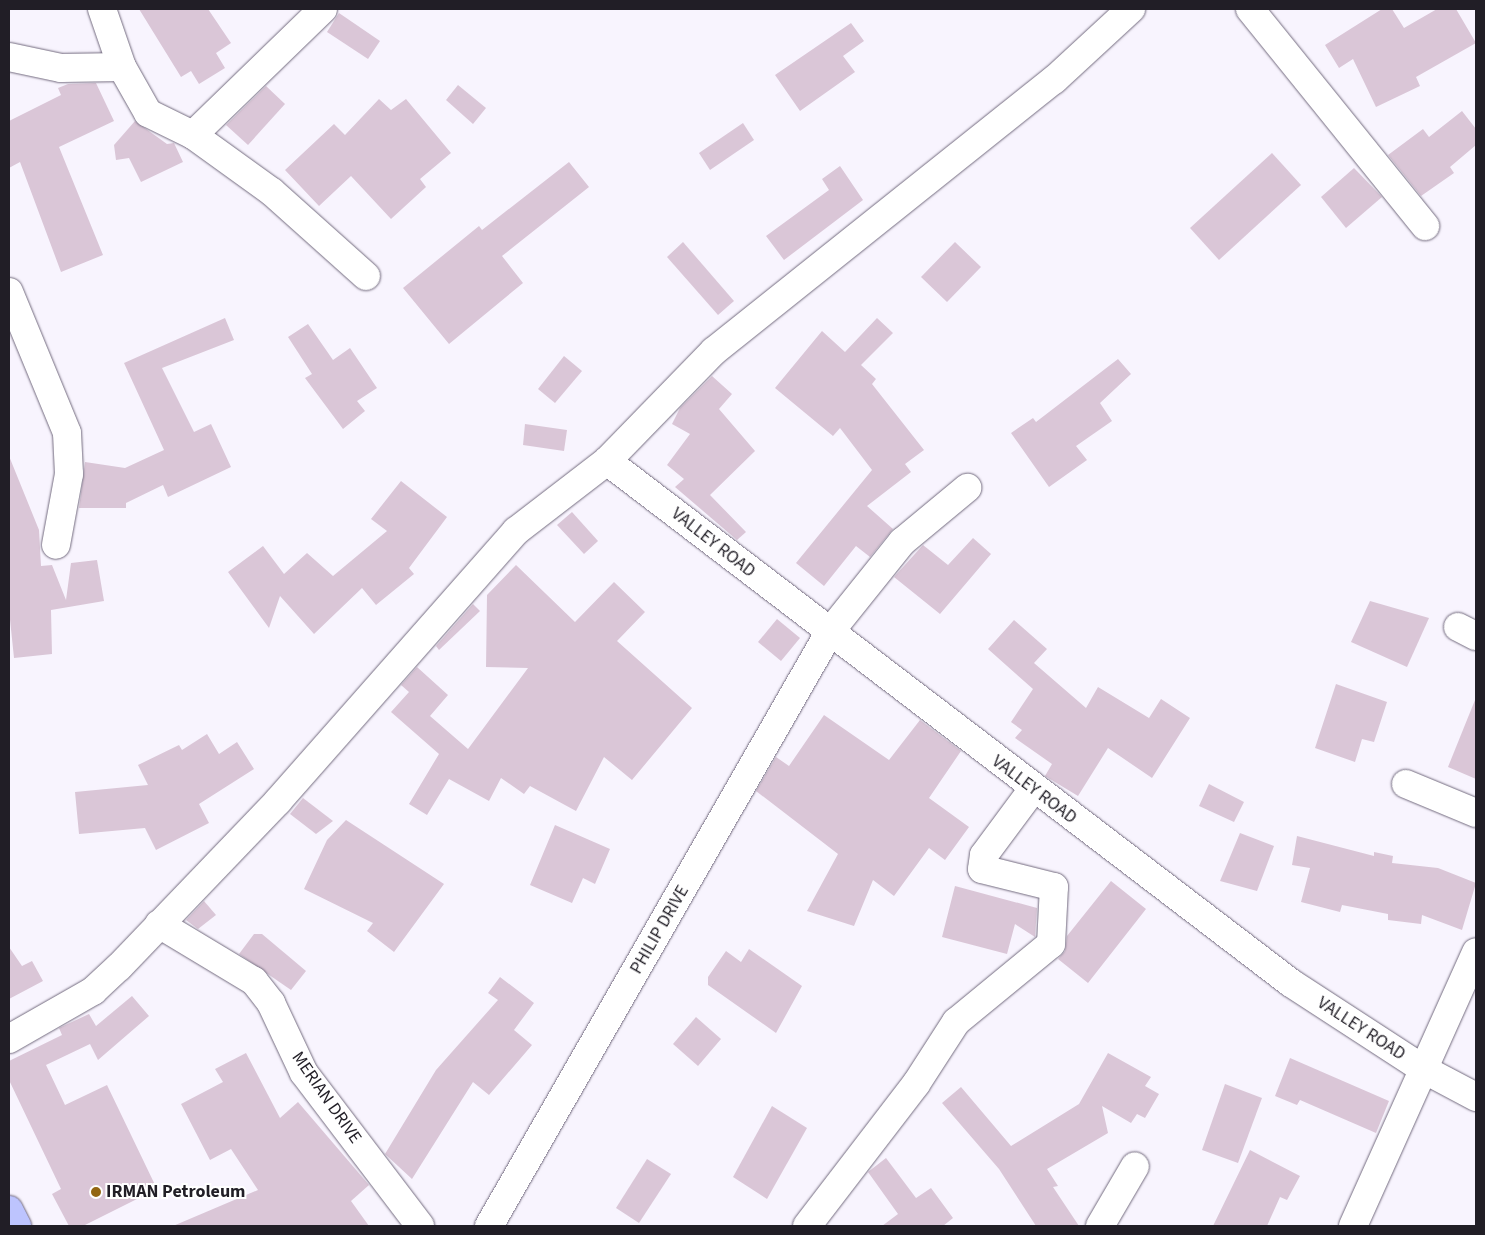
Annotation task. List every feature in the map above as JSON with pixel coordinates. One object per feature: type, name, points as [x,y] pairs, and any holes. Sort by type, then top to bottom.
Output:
[{"type":"main road","points":[[9,1210],[17,1226]]},
{"type":"street","points":[[102,9],[122,67],[148,113],[193,135],[286,204],[366,276]]},
{"type":"street","points":[[193,135],[323,9]]},
{"type":"street","points":[[9,1039],[93,991],[278,801],[384,675],[516,531],[607,461],[714,351],[1054,80],[1131,9]]},
{"type":"street","points":[[1250,9],[1425,226]]},
{"type":"street","points":[[9,57],[61,68],[122,67]]},
{"type":"street","points":[[9,292],[67,433],[68,474],[56,545]]},
{"type":"street","name":"VALLEY ROAD","points":[[607,461],[1033,789],[1291,983],[1425,1070],[1476,1096]]},
{"type":"street","name":"PHILIP DRIVE","points":[[489,1226],[829,633],[902,542],[967,488]]},
{"type":"street","points":[[1406,784],[1476,813]]},
{"type":"street","points":[[807,1226],[916,1084],[956,1022],[1051,944],[1054,887],[982,869],[984,854],[1033,789]]},
{"type":"street","name":"MERIAN DRIVE","points":[[159,924],[254,981],[271,1003],[304,1073],[420,1226]]},
{"type":"street","points":[[1353,1226],[1425,1070],[1476,952]]},
{"type":"street","points":[[1100,1226],[1136,1166]]},
{"type":"building","points":[[139,9],[208,9],[231,43],[216,53],[225,68],[199,84],[191,71],[181,77]]},
{"type":"building","points":[[1382,9],[1392,9],[1404,28],[1437,9],[1456,9],[1476,43],[1416,77],[1420,86],[1376,107],[1353,59],[1339,68],[1325,45]]},
{"type":"building","points":[[339,13],[380,41],[368,59],[327,32]]},
{"type":"building","points":[[851,23],[864,41],[843,56],[855,72],[800,111],[775,75]]},
{"type":"building","points":[[96,83],[114,121],[59,147],[103,255],[61,272],[20,162],[9,168],[9,121],[61,95],[58,88],[68,84]]},
{"type":"building","points":[[458,85],[486,108],[473,124],[446,100]]},
{"type":"building","points":[[266,86],[285,104],[248,145],[226,125]]},
{"type":"building","points":[[379,99],[391,110],[406,99],[451,153],[420,179],[426,187],[391,219],[351,176],[319,206],[285,170],[334,124],[345,135]]},
{"type":"building","points":[[1462,111],[1476,129],[1476,145],[1450,167],[1454,173],[1421,196],[1388,155],[1423,129],[1429,137]]},
{"type":"building","points":[[135,121],[167,144],[174,143],[183,162],[141,182],[129,158],[116,160],[114,145]]},
{"type":"building","points":[[743,123],[754,140],[710,170],[699,153]]},
{"type":"building","points":[[1272,153],[1301,185],[1219,260],[1190,228]]},
{"type":"building","points":[[569,162],[589,187],[502,256],[523,283],[449,344],[403,288],[479,226],[482,230]]},
{"type":"building","points":[[840,166],[863,200],[784,260],[766,236],[829,190],[822,179]]},
{"type":"building","points":[[1354,168],[1382,197],[1346,228],[1321,197]]},
{"type":"building","points":[[683,242],[734,301],[718,315],[667,257]]},
{"type":"building","points":[[955,242],[981,267],[947,302],[921,277]]},
{"type":"building","points":[[225,318],[234,340],[162,368],[194,432],[211,424],[231,467],[168,497],[163,485],[126,503],[126,508],[79,508],[85,462],[125,468],[164,450],[124,363]]},
{"type":"building","points":[[877,318],[893,333],[861,365],[876,379],[872,384],[924,450],[905,464],[911,472],[867,506],[893,529],[870,557],[856,546],[824,586],[796,563],[872,470],[840,428],[833,436],[775,388],[822,331],[845,352]]},
{"type":"building","points":[[308,324],[333,360],[350,348],[377,388],[357,401],[365,411],[343,429],[305,378],[312,374],[288,337]]},
{"type":"building","points":[[564,356],[582,371],[555,403],[538,389]]},
{"type":"building","points":[[1118,359],[1131,374],[1100,403],[1112,421],[1076,446],[1087,460],[1049,487],[1011,433],[1033,418],[1036,422]]},
{"type":"building","points":[[712,376],[732,394],[719,409],[755,451],[710,495],[746,532],[737,540],[675,487],[684,479],[667,465],[690,434],[672,424],[680,408]]},
{"type":"building","points":[[525,424],[567,430],[564,451],[523,445]]},
{"type":"building","points":[[9,456],[39,530],[41,566],[52,565],[66,600],[71,563],[97,560],[104,601],[51,610],[52,654],[14,658],[9,610]]},
{"type":"building","points":[[401,481],[447,517],[409,568],[414,574],[376,605],[362,588],[314,634],[280,596],[269,628],[228,572],[263,546],[284,574],[307,553],[333,576],[387,531],[371,519]]},
{"type":"building","points":[[572,512],[598,541],[584,554],[557,525]]},
{"type":"building","points":[[973,538],[991,554],[940,614],[894,577],[923,545],[948,565]]},
{"type":"building","points":[[516,565],[575,622],[614,582],[645,612],[617,641],[692,708],[632,780],[604,757],[576,811],[530,786],[524,794],[501,778],[489,801],[449,779],[427,815],[409,804],[439,754],[391,712],[409,692],[401,685],[417,667],[448,695],[430,716],[468,749],[528,668],[486,667],[487,595]]},
{"type":"building","points":[[1370,601],[1429,618],[1407,667],[1351,642]]},
{"type":"building","points":[[473,604],[480,611],[439,650],[436,646]]},
{"type":"building","points":[[777,619],[800,638],[781,661],[758,642]]},
{"type":"building","points":[[1014,620],[1047,649],[1034,663],[1086,708],[1098,687],[1149,718],[1161,699],[1190,718],[1152,778],[1108,748],[1078,796],[1045,776],[1052,764],[1015,738],[1022,730],[1011,722],[1033,689],[988,649]]},
{"type":"building","points":[[1336,684],[1387,702],[1374,742],[1362,739],[1355,762],[1315,748]]},
{"type":"building","points":[[1476,700],[1476,779],[1448,767]]},
{"type":"building","points":[[824,715],[889,760],[920,720],[961,751],[929,798],[969,827],[945,860],[929,848],[894,896],[873,880],[854,926],[807,911],[838,854],[756,791],[776,757],[789,766]]},
{"type":"building","points":[[207,734],[219,754],[237,742],[254,769],[199,804],[209,823],[156,850],[145,828],[79,834],[75,792],[148,785],[138,765],[179,745],[182,750]]},
{"type":"building","points":[[1209,784],[1244,802],[1234,822],[1199,806]]},
{"type":"building","points":[[303,798],[333,821],[316,834],[290,814]]},
{"type":"building","points":[[346,820],[444,884],[394,952],[367,931],[373,923],[304,889],[327,840]]},
{"type":"building","points":[[555,825],[610,849],[595,884],[583,878],[572,903],[530,885]]},
{"type":"building","points":[[1240,833],[1274,846],[1257,891],[1220,881]]},
{"type":"building","points":[[1297,836],[1374,856],[1374,852],[1393,856],[1392,863],[1438,868],[1476,883],[1462,930],[1422,915],[1421,924],[1388,920],[1388,914],[1342,905],[1340,912],[1301,902],[1310,868],[1292,865]]},
{"type":"building","points":[[1111,881],[1146,909],[1088,983],[1058,959],[1065,951],[1067,936]]},
{"type":"building","points":[[955,886],[1037,908],[1035,937],[1015,924],[1007,954],[942,937]]},
{"type":"building","points":[[204,901],[216,915],[198,929],[186,920]]},
{"type":"building","points":[[254,934],[262,934],[306,971],[291,990],[239,954]]},
{"type":"building","points":[[9,947],[22,966],[32,961],[43,981],[9,999]]},
{"type":"building","points":[[749,949],[802,986],[776,1033],[708,985],[708,977],[726,951],[741,962]]},
{"type":"building","points":[[500,977],[534,1003],[514,1030],[532,1045],[489,1095],[473,1082],[412,1179],[385,1154],[436,1070],[498,1000],[488,993]]},
{"type":"building","points":[[132,996],[149,1016],[98,1060],[90,1044],[46,1065],[65,1105],[107,1085],[157,1189],[83,1226],[69,1226],[52,1194],[61,1189],[9,1080],[9,1061],[62,1035],[59,1028],[89,1014],[96,1026]]},
{"type":"building","points":[[696,1017],[721,1039],[698,1066],[673,1044]]},
{"type":"building","points":[[246,1053],[280,1118],[298,1102],[369,1185],[351,1201],[369,1226],[173,1226],[258,1190],[231,1149],[210,1160],[181,1104],[223,1082],[215,1069]]},
{"type":"building","points":[[1108,1053],[1151,1077],[1145,1086],[1159,1094],[1145,1118],[1137,1114],[1131,1123],[1102,1106],[1108,1133],[1047,1169],[1058,1186],[1053,1187],[1079,1226],[1036,1226],[999,1169],[942,1103],[961,1087],[1011,1146],[1079,1104]]},
{"type":"building","points":[[1290,1058],[1389,1101],[1376,1133],[1300,1100],[1297,1105],[1275,1096]]},
{"type":"building","points":[[1225,1084],[1262,1098],[1238,1163],[1202,1150]]},
{"type":"building","points":[[772,1106],[807,1128],[767,1199],[733,1177]]},
{"type":"building","points":[[1250,1150],[1300,1176],[1287,1200],[1280,1197],[1267,1226],[1213,1226]]},
{"type":"building","points":[[886,1158],[916,1198],[931,1188],[953,1218],[943,1226],[882,1226],[898,1214],[868,1172]]},
{"type":"building","points":[[647,1159],[671,1174],[639,1223],[616,1208]]},
{"type":"place","name":"IRMAN Petroleum","points":[[96,1192]]}]
